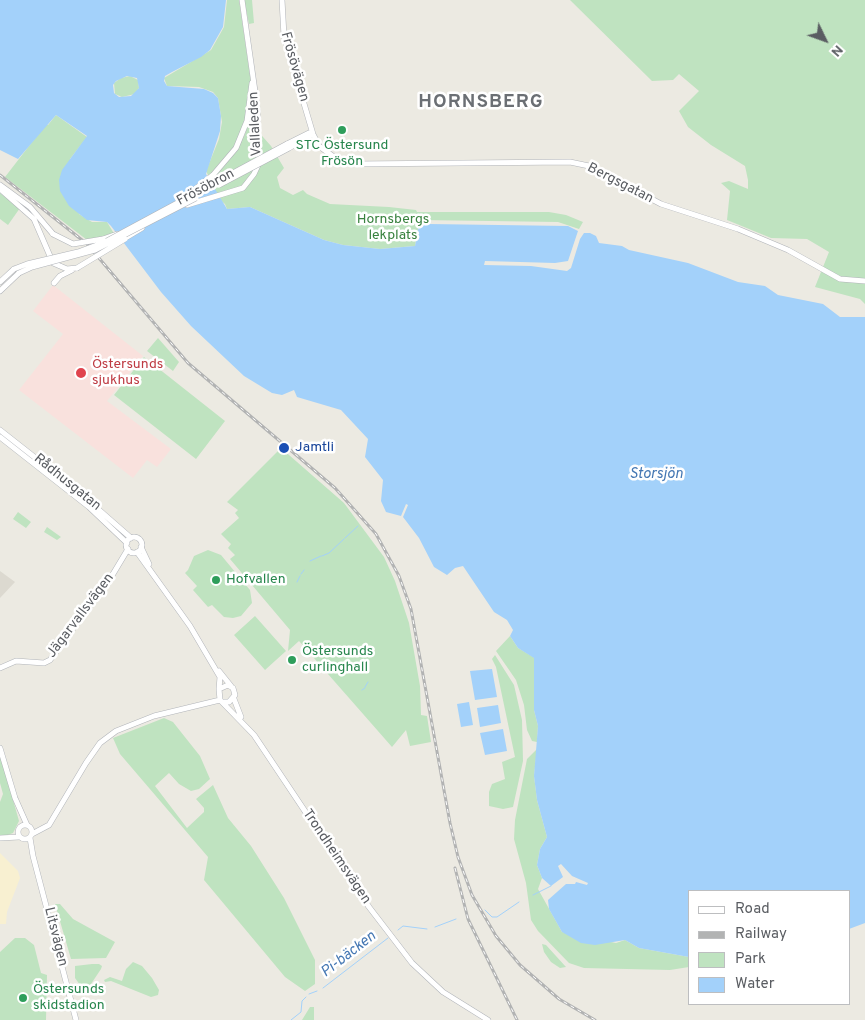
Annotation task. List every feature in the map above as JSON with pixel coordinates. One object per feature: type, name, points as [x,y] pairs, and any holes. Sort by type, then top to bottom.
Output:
[{"type":"main road","name":"Vallaleden","points":[[242,0],[260,148],[259,162],[254,174]]},
{"type":"main road","name":"Frösövägen","points":[[282,0],[284,36],[313,134]]},
{"type":"main road","name":"Vallaleden","points":[[226,162],[236,148],[245,128],[250,108],[252,73]]},
{"type":"main road","points":[[299,138],[306,129],[307,114]]},
{"type":"main road","name":"Frösöbron","points":[[0,282],[27,264],[86,249],[127,230],[173,208],[288,146],[299,138],[313,134]]},
{"type":"main road","name":"Frösöbron","points":[[288,146],[297,144],[313,134]]},
{"type":"main road","name":"Bergsgatan","points":[[313,134],[319,146],[332,158],[351,164],[566,162],[589,166],[661,204],[738,229],[788,250],[840,279],[865,281]]},
{"type":"main road","points":[[297,144],[311,142],[319,146]]},
{"type":"main road","name":"Frösöbron","points":[[17,271],[95,250],[149,224],[173,208],[226,162]]},
{"type":"main road","name":"Frösöbron","points":[[173,208],[243,188],[254,174]]},
{"type":"main road","points":[[0,185],[35,213],[53,234],[66,242],[82,243],[127,230]]},
{"type":"main road","points":[[0,189],[23,207],[37,223],[48,256],[55,265],[57,272],[54,283],[66,272],[77,268],[149,224]]},
{"type":"main road","points":[[55,265],[67,269],[77,268]]},
{"type":"main road","points":[[1,290],[17,271]]},
{"type":"main road","name":"Rådhusgatan","points":[[0,430],[82,494],[131,538],[140,539],[141,547],[154,574],[190,626],[220,678],[218,691]]},
{"type":"main road","name":"Rådhusgatan","points":[[0,437],[89,507],[154,574]]},
{"type":"main road","points":[[131,538],[129,550],[141,547]]},
{"type":"main road","name":"Jägarvallsvägen","points":[[0,668],[16,661],[44,663],[50,660],[129,550]]},
{"type":"main road","name":"Rådhusgatan","points":[[210,660],[231,686]]},
{"type":"main road","points":[[2,838],[42,829],[50,825],[86,763],[100,743],[116,731],[139,721],[211,700],[234,699],[235,691],[231,686],[224,685],[211,700]]},
{"type":"main road","points":[[218,691],[222,701]]},
{"type":"main road","name":"Trondheimsvägen","points":[[234,699],[242,720]]},
{"type":"main road","name":"Trondheimsvägen","points":[[222,701],[242,720],[265,751],[369,907],[412,963],[443,992],[488,1020]]},
{"type":"main road","name":"Litsvägen","points":[[0,748],[15,798],[30,831],[32,855],[76,1020]]},
{"type":"main road","name":"Litsvägen","points":[[15,798],[20,833],[32,855]]},
{"type":"main road","points":[[20,833],[30,831]]},
{"type":"shaded area","name":"Östersunds sjukhus","points":[[53,285],[143,356],[107,401],[171,449],[157,467],[147,460],[133,478],[19,390],[63,334],[33,311]]},
{"type":"shaded area","points":[[0,571],[15,582],[0,598]]},
{"type":"green space","points":[[227,0],[239,0],[251,82],[246,122],[237,143],[209,177],[206,171],[219,139],[222,122],[218,98],[213,92],[199,87],[167,86],[164,78],[211,50],[224,27]]},
{"type":"green space","points":[[244,0],[252,0],[254,23],[249,24]]},
{"type":"green space","points":[[570,0],[865,0],[865,304],[860,299],[815,287],[829,252],[807,239],[771,238],[727,220],[730,191],[721,183],[729,181],[748,189],[745,166],[711,145],[688,127],[679,111],[699,91],[679,74],[673,80],[652,81]]},
{"type":"green space","points":[[130,76],[138,80],[139,88],[135,94],[122,97],[115,94],[114,83],[121,78]]},
{"type":"green space","name":"Hornsbergs lekplats","points":[[254,98],[255,128],[271,146],[284,168],[277,177],[280,188],[293,195],[303,190],[307,194],[330,204],[389,207],[416,210],[417,212],[549,212],[566,215],[583,222],[579,229],[558,222],[420,220],[415,246],[380,249],[343,245],[324,240],[250,207],[227,209],[225,204],[203,186],[235,153],[245,134]]},
{"type":"green space","points":[[56,115],[87,137],[70,159],[79,214],[92,222],[107,222],[119,242],[104,251],[91,239],[87,240],[5,177],[46,124],[48,125]]},
{"type":"green space","points":[[0,193],[20,208],[8,225],[0,219]]},
{"type":"green space","points":[[158,338],[179,362],[173,371],[147,351]]},
{"type":"green space","points":[[144,357],[225,421],[196,459],[114,395]]},
{"type":"green space","name":"Jamtli","points":[[281,448],[344,503],[384,557],[395,581],[409,623],[420,686],[421,715],[427,716],[431,742],[410,746],[406,730],[392,747],[299,641],[288,651],[290,630],[230,559],[235,555],[228,548],[231,544],[221,534],[239,518],[235,513],[238,510],[227,502]]},
{"type":"green space","points":[[18,512],[31,522],[26,528],[13,519]]},
{"type":"green space","points":[[47,527],[61,537],[57,540],[44,532]]},
{"type":"green space","name":"Hofvallen","points":[[208,550],[221,555],[250,590],[252,603],[241,616],[233,618],[224,617],[212,605],[208,607],[193,590],[197,586],[185,573],[194,556]]},
{"type":"green space","points":[[255,616],[286,651],[265,670],[234,635]]},
{"type":"green space","points":[[510,636],[518,648],[535,658],[534,710],[538,726],[537,742],[532,741],[527,730],[524,705],[516,680],[496,651]]},
{"type":"green space","points":[[495,655],[514,685],[522,720],[523,761],[513,807],[503,809],[489,806],[489,792],[492,784],[505,779],[502,762],[515,757],[496,667],[492,659]]},
{"type":"green space","points":[[164,718],[173,722],[200,756],[210,779],[199,789],[191,791],[179,784],[169,773],[155,786],[187,828],[204,812],[204,808],[196,799],[213,785],[228,818],[251,846],[284,898],[315,960],[315,984],[305,991],[285,977],[204,880],[208,857],[120,754],[113,738]]},
{"type":"green space","points":[[537,749],[534,776],[537,800],[547,837],[540,849],[537,865],[542,878],[538,889],[562,932],[616,943],[625,940],[639,948],[688,957],[688,967],[670,970],[584,968],[569,963],[538,931],[531,920],[526,883],[514,839],[515,820],[527,759]]},
{"type":"green space","points":[[0,754],[19,821],[13,833],[0,837],[0,802],[3,794],[0,783]]},
{"type":"green space","points":[[55,904],[60,904],[73,919],[115,942],[106,958],[71,959]]},
{"type":"green space","name":"Östersunds skidstadion","points":[[15,938],[25,938],[34,945],[41,973],[47,975],[46,1020],[0,1020],[0,952]]},
{"type":"green space","points":[[542,944],[546,945],[566,967],[560,968],[551,962],[544,952]]},
{"type":"green space","points":[[133,962],[142,966],[152,978],[159,990],[158,995],[151,997],[111,981],[105,982],[104,980],[110,977],[122,981],[126,969]]},
{"type":"green space","points":[[99,964],[102,966],[101,969],[91,984],[85,987],[80,985],[75,978],[75,966]]},
{"type":"green space","points":[[310,1007],[314,1007],[314,1020],[302,1020]]},
{"type":"sand","points":[[0,853],[18,871],[20,878],[7,912],[6,924],[0,924]]},
{"type":"water","name":"Storsjön","points":[[0,0],[226,0],[223,27],[210,50],[201,57],[165,76],[164,81],[167,86],[204,89],[213,93],[218,98],[221,116],[220,131],[206,174],[227,209],[250,207],[324,240],[343,245],[380,249],[415,246],[419,225],[568,226],[578,231],[568,261],[555,263],[485,261],[484,265],[531,266],[567,271],[571,268],[580,239],[584,233],[590,233],[596,236],[599,243],[622,246],[629,250],[688,263],[738,282],[765,286],[778,295],[823,304],[840,317],[865,317],[865,923],[850,929],[850,890],[688,890],[688,957],[639,948],[625,940],[595,945],[581,943],[562,932],[549,909],[548,900],[566,884],[575,884],[576,882],[587,885],[588,883],[572,876],[561,864],[558,866],[563,877],[551,886],[542,878],[537,865],[540,849],[547,837],[537,800],[534,776],[538,726],[534,710],[534,658],[518,648],[510,636],[513,630],[507,620],[494,612],[463,566],[455,568],[447,575],[434,567],[419,538],[403,517],[408,505],[406,504],[401,516],[386,512],[381,501],[383,480],[365,457],[368,439],[341,410],[297,397],[294,390],[282,395],[272,393],[244,376],[191,326],[161,292],[107,222],[87,220],[69,206],[60,191],[59,180],[62,170],[87,136],[56,115],[18,159],[0,150]],"holes":[[[127,76],[137,78],[139,88],[131,96],[119,97],[114,93],[113,85],[116,81]]]},
{"type":"water","points":[[492,669],[497,697],[475,700],[470,671]]},
{"type":"water","points":[[469,702],[473,725],[461,727],[457,704]]},
{"type":"water","points":[[498,705],[501,723],[480,727],[477,708]]},
{"type":"water","points":[[503,729],[507,751],[485,755],[480,733]]},
{"type":"waterway","points":[[345,538],[358,526]]},
{"type":"waterway","points":[[322,556],[329,553],[344,539]]},
{"type":"waterway","points":[[310,561],[321,556]]},
{"type":"waterway","points":[[301,574],[304,570]]},
{"type":"waterway","points":[[297,582],[300,576]]},
{"type":"waterway","points":[[365,687],[368,682]]},
{"type":"waterway","name":"Pi-bäcken","points":[[533,895],[551,886]]},
{"type":"waterway","name":"Pi-bäcken","points":[[485,910],[492,917],[497,917],[519,902]]},
{"type":"waterway","name":"Pi-bäcken","points":[[435,927],[456,919]]},
{"type":"waterway","name":"Pi-bäcken","points":[[398,930],[403,926],[427,929]]},
{"type":"waterway","name":"Pi-bäcken","points":[[323,988],[388,938]]},
{"type":"waterway","name":"Pi-bäcken","points":[[309,994],[317,991]]},
{"type":"waterway","name":"Pi-bäcken","points":[[291,1020],[301,1012],[302,1001],[306,997]]},
{"type":"railway","points":[[0,175],[87,244],[188,363],[335,488],[376,534],[399,576],[411,609],[450,823],[458,857],[472,895],[496,936],[520,965],[559,999],[595,1020]]},
{"type":"railway","points":[[455,868],[468,919],[517,1020]]},
{"type":"place","name":"STC Östersund Frösön","points":[[342,130]]},
{"type":"place","name":"Östersunds sjukhus","points":[[81,373]]},
{"type":"place","name":"Jamtli","points":[[284,448]]},
{"type":"place","name":"Hofvallen","points":[[216,580]]},
{"type":"place","name":"Östersunds curlinghall","points":[[292,660]]},
{"type":"place","name":"Östersunds skidstadion","points":[[23,998]]},
{"type":"district","name":"HORNSBERG","points":[[481,103]]}]
